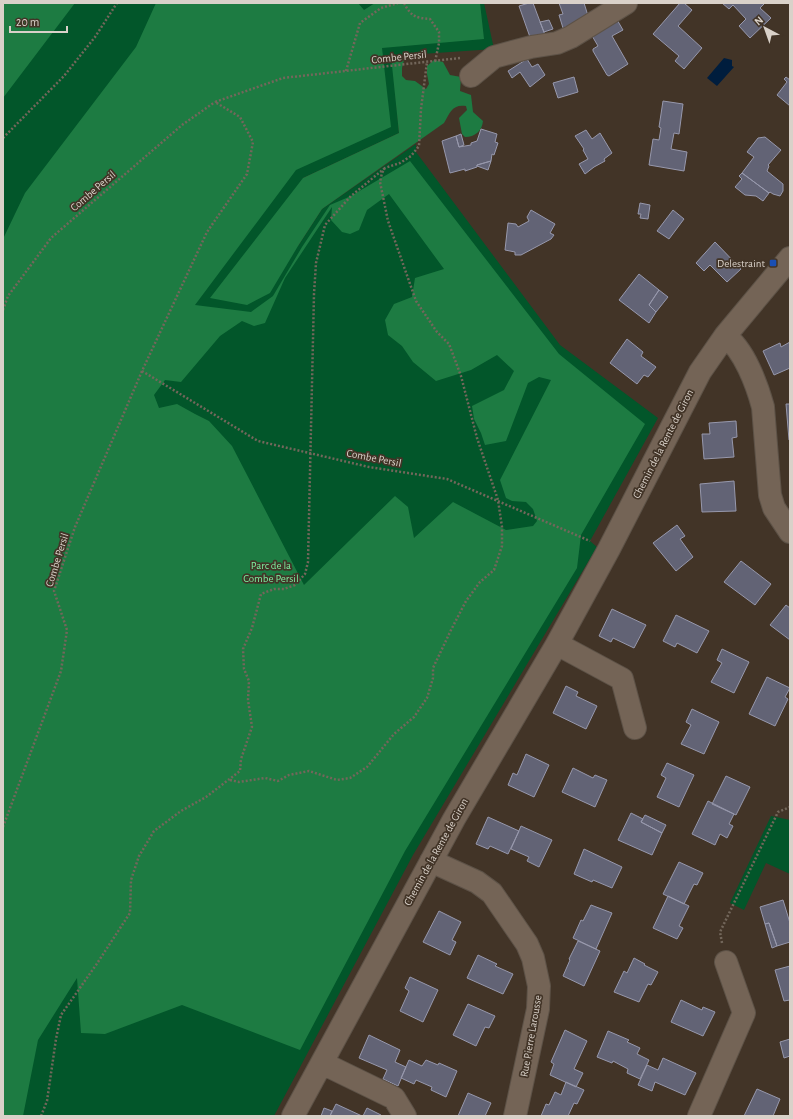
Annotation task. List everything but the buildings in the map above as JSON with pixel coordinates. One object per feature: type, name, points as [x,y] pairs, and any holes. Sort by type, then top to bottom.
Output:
[{"type":"street","points":[[467,67],[494,57],[531,47],[557,43],[571,37],[626,3]]},
{"type":"street","name":"Chemin de la Rente de Giron","points":[[293,1116],[454,819],[557,644],[609,549],[700,372],[725,336],[790,258]]},
{"type":"street","points":[[725,336],[734,344],[754,381],[759,394],[763,407],[770,496],[776,512],[790,532]]},
{"type":"street","points":[[557,644],[622,679],[635,728]]},
{"type":"street","name":"Rue Pierre Larousse","points":[[431,861],[477,882],[492,893],[527,944],[534,958],[539,986],[538,1009],[515,1116]]},
{"type":"street","points":[[700,1116],[744,1013],[726,962]]},
{"type":"street","points":[[322,1063],[394,1098],[405,1116]]},
{"type":"path","points":[[3,138],[64,76],[95,37],[117,3]]},
{"type":"path","points":[[346,71],[360,23],[382,8],[398,3]]},
{"type":"path","points":[[404,3],[409,13],[419,18],[430,19],[439,32],[439,43],[435,62]]},
{"type":"path","name":"Combe Persil","points":[[3,310],[8,296],[51,238],[182,125],[215,102],[283,78],[435,62],[447,59],[467,67]]},
{"type":"path","points":[[41,1116],[48,1101],[56,1039],[61,1015],[130,913],[131,880],[139,856],[154,831],[174,815],[206,797],[240,771],[240,759],[252,726],[248,700],[249,681],[244,669],[243,649],[252,628],[261,594],[274,589],[284,589],[295,585],[305,574],[308,562],[314,286],[316,263],[325,225],[351,196],[385,168],[400,163],[411,156],[419,146],[420,109],[427,62]]},
{"type":"path","name":"Combe Persil","points":[[3,827],[61,670],[67,630],[54,590],[75,527],[142,371],[207,232],[247,174],[254,142],[240,117],[215,102]]},
{"type":"path","points":[[230,780],[239,782],[265,778],[278,781],[290,775],[308,771],[337,780],[350,778],[367,767],[394,734],[414,717],[427,698],[433,678],[433,668],[463,607],[480,582],[494,570],[502,546],[502,527],[498,500],[477,438],[461,376],[449,344],[437,332],[416,301],[388,221],[380,182],[385,168]]},
{"type":"path","name":"Combe Persil","points":[[142,371],[258,441],[369,467],[447,479],[609,549]]},
{"type":"path","points":[[726,962],[720,932],[778,812],[790,807]]},
{"type":"green space","name":"Parc de la Combe Persil","points":[[3,3],[484,3],[494,49],[392,56],[399,133],[303,178],[298,246],[322,209],[416,144],[416,152],[560,345],[658,418],[590,541],[597,547],[413,855],[274,1116],[3,1116]]},
{"type":"green space","points":[[3,3],[75,3],[3,98]]},
{"type":"green space","name":"Parc de la Combe Persil","points":[[156,3],[358,3],[364,10],[375,3],[480,3],[484,39],[382,48],[391,127],[296,170],[195,305],[251,312],[273,296],[302,247],[330,205],[351,196],[410,161],[559,354],[645,424],[581,535],[577,568],[405,851],[300,1050],[182,1005],[105,1034],[81,1033],[77,978],[38,1040],[23,1116],[3,1116],[3,239],[25,193],[136,47]],"holes":[[[389,194],[444,269],[415,278],[412,297],[394,304],[385,320],[388,335],[402,346],[413,362],[436,381],[471,370],[497,355],[514,371],[504,390],[472,406],[474,419],[485,445],[506,441],[528,383],[539,377],[551,380],[500,480],[506,498],[512,501],[526,502],[533,509],[537,521],[533,526],[506,530],[453,502],[414,538],[408,507],[395,496],[304,585],[232,446],[209,421],[177,404],[159,408],[154,395],[165,380],[181,382],[220,336],[242,321],[254,326],[265,323],[285,278],[332,207],[331,220],[342,232],[350,234],[359,230],[367,210]]]},
{"type":"green space","points":[[391,56],[401,56],[404,60],[402,76],[406,80],[415,81],[426,89],[429,84],[427,66],[434,60],[443,62],[450,75],[461,77],[460,91],[471,95],[473,112],[483,121],[480,130],[475,135],[465,137],[462,134],[459,118],[467,110],[466,106],[458,106],[454,108],[444,123],[322,209],[270,293],[247,305],[210,298],[303,178],[399,133]]},
{"type":"green space","points":[[771,816],[790,820],[790,874],[766,863],[744,910],[730,903]]},
{"type":"water","points":[[724,58],[732,60],[732,66],[734,67],[717,86],[707,78]]},
{"type":"place","name":"Delestraint","points":[[773,263]]}]
